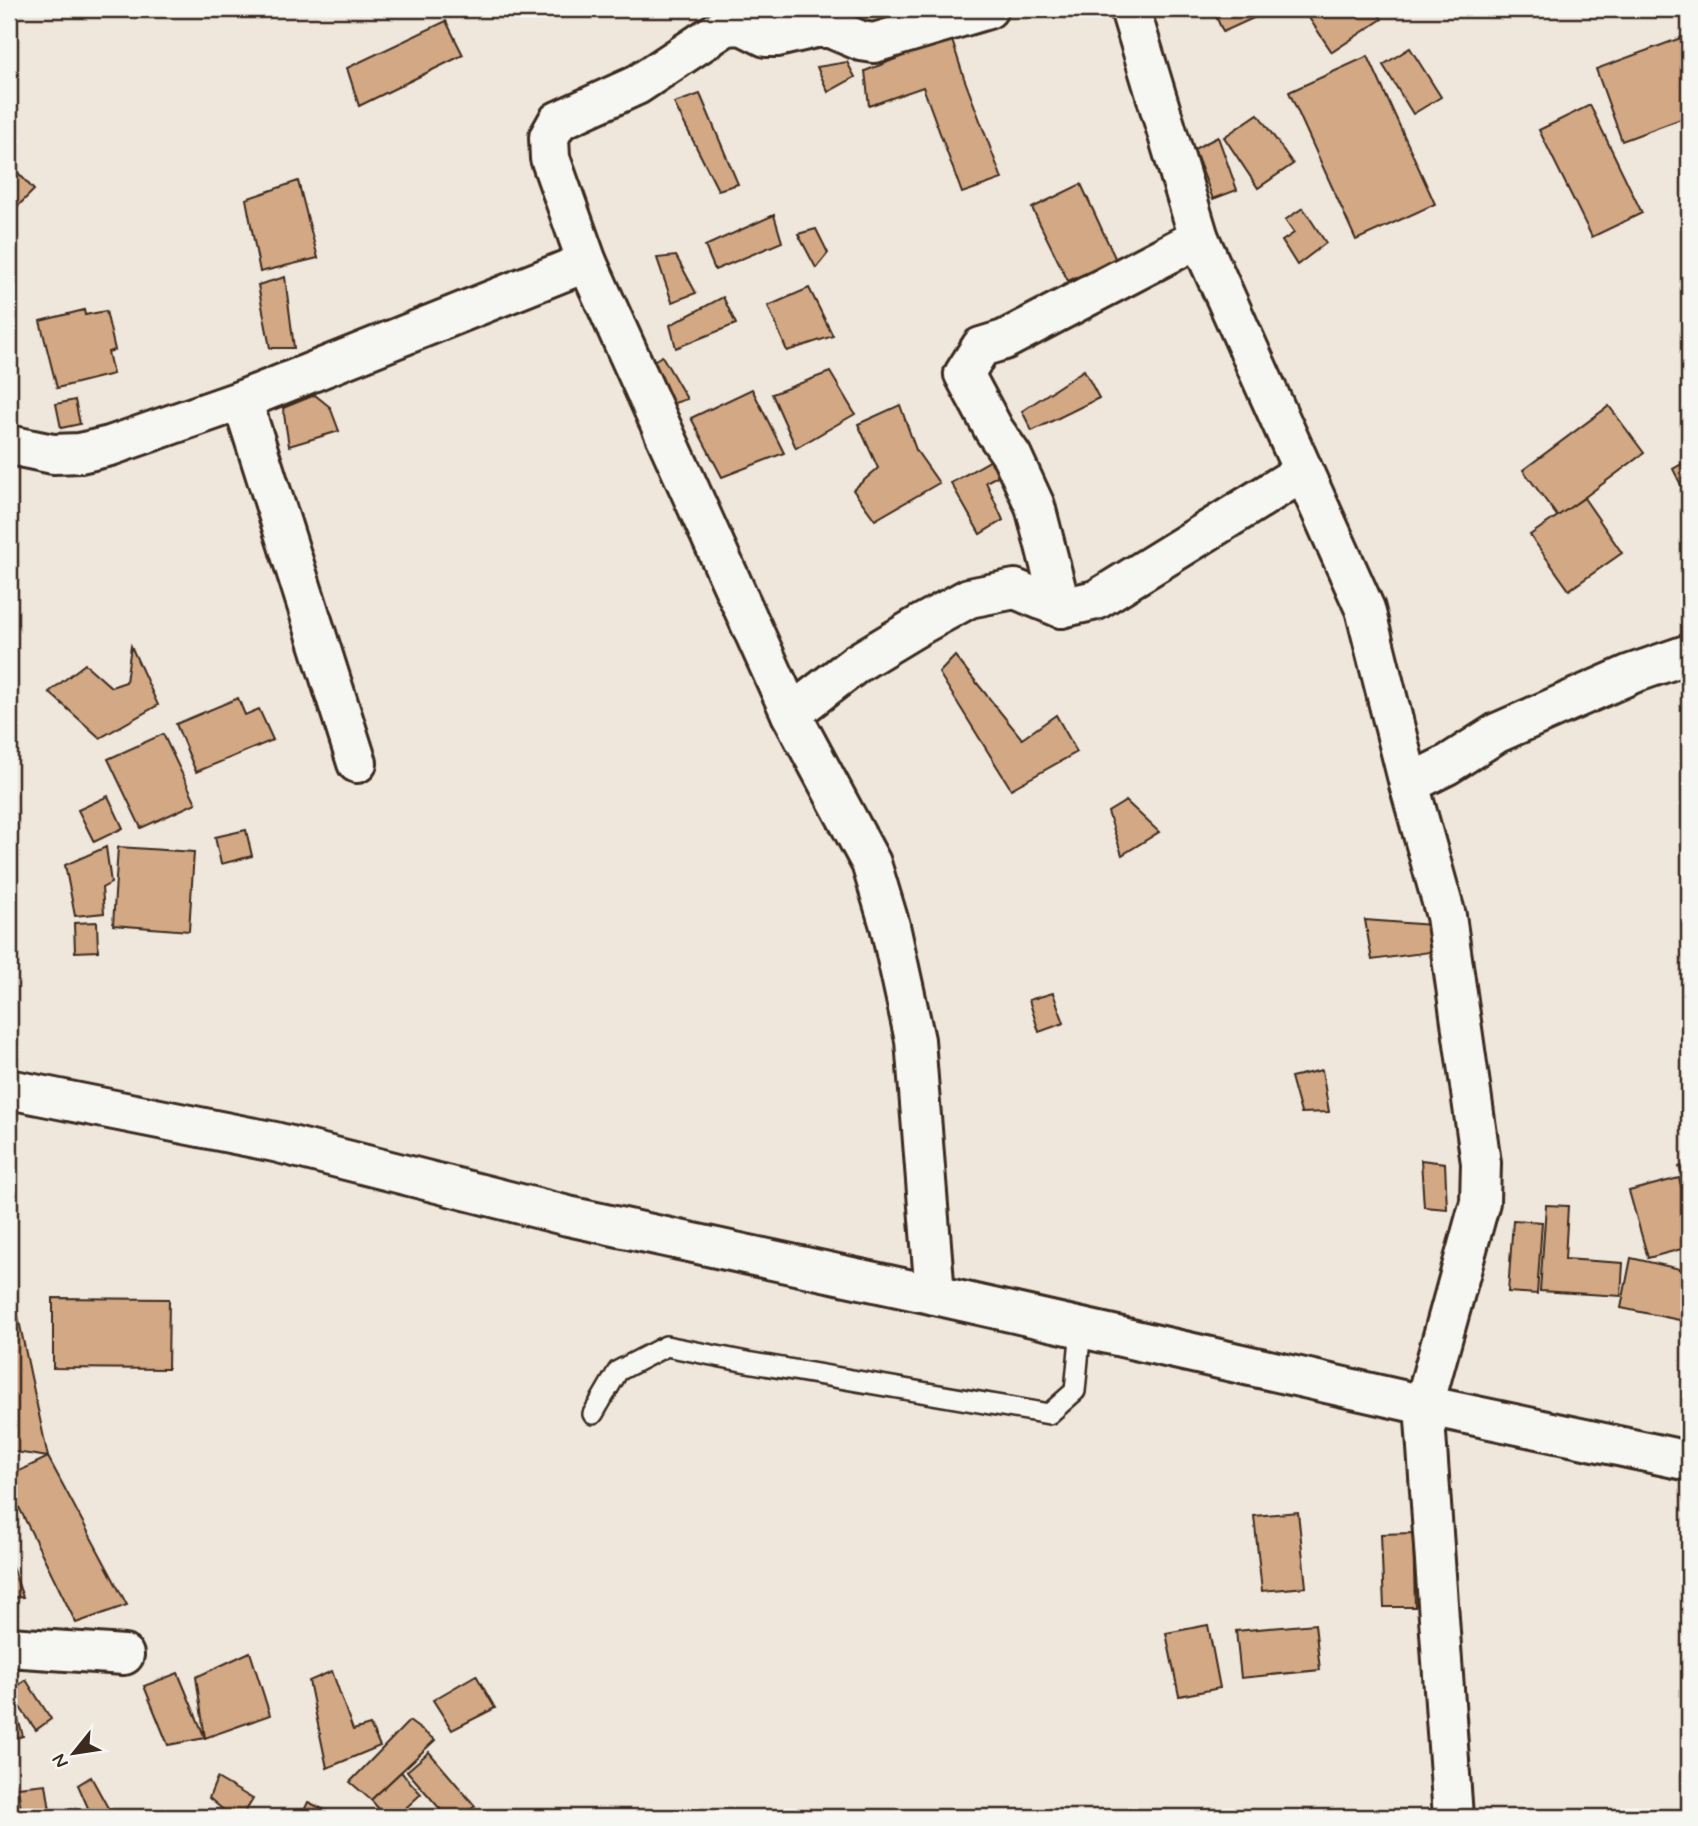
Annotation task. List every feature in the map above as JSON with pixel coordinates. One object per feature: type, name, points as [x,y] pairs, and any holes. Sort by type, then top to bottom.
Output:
[{"type":"street","points":[[934,1295],[915,1041],[890,926],[871,863],[791,714],[587,262],[550,158],[549,137],[558,121],[637,85],[726,26],[742,25],[766,37],[830,28],[861,41],[874,43],[988,9]]},
{"type":"street","points":[[1130,9],[1199,238],[1365,608],[1409,785],[1446,916],[1481,1163],[1480,1202],[1424,1405],[1453,1817]]},
{"type":"street","points":[[1061,608],[1035,506],[1012,456],[964,374],[981,347],[1004,341],[1199,238]]},
{"type":"street","points":[[9,445],[52,454],[80,453],[110,446],[242,400],[587,262]]},
{"type":"street","points":[[242,400],[357,763]]},
{"type":"street","points":[[791,714],[857,663],[968,598],[1015,589],[1061,608],[1096,600],[1303,472]]},
{"type":"street","points":[[1409,785],[1447,765],[1497,733],[1631,674],[1689,654]]},
{"type":"street","points":[[9,1089],[275,1142],[568,1216],[1689,1461]]},
{"type":"street","points":[[9,1647],[124,1656]]},
{"type":"lane","points":[[593,1414],[618,1371],[666,1346],[761,1365],[1049,1414],[1075,1391],[1081,1328]]},
{"type":"building","points":[[768,9],[817,9],[773,23]]},
{"type":"building","points":[[1220,9],[1273,9],[1223,32],[1214,12]]},
{"type":"building","points":[[1303,9],[1375,9],[1382,19],[1332,52]]},
{"type":"building","points":[[446,21],[463,55],[359,106],[347,68]]},
{"type":"building","points":[[1689,35],[1689,116],[1622,141],[1596,69]]},
{"type":"building","points":[[951,37],[1002,179],[962,193],[923,87],[869,106],[865,71]]},
{"type":"building","points":[[1410,48],[1441,97],[1413,114],[1383,65]]},
{"type":"building","points":[[1368,56],[1435,204],[1356,240],[1289,92]]},
{"type":"building","points":[[847,62],[855,77],[828,92],[817,67]]},
{"type":"building","points":[[700,94],[738,184],[718,190],[674,103]]},
{"type":"building","points":[[1590,105],[1642,213],[1592,237],[1539,130]]},
{"type":"building","points":[[1258,114],[1293,164],[1258,188],[1224,137]]},
{"type":"building","points":[[1218,137],[1237,190],[1213,199],[1194,149]]},
{"type":"building","points":[[11,165],[34,190],[9,215],[9,168]]},
{"type":"building","points":[[298,181],[318,258],[260,272],[246,199]]},
{"type":"building","points":[[1081,184],[1116,260],[1068,281],[1032,208]]},
{"type":"building","points":[[1303,208],[1326,243],[1297,265],[1282,241],[1294,233],[1285,220]]},
{"type":"building","points":[[774,215],[782,242],[715,270],[705,246]]},
{"type":"building","points":[[816,229],[828,253],[816,268],[798,234]]},
{"type":"building","points":[[676,256],[696,293],[672,302],[657,258]]},
{"type":"building","points":[[285,277],[294,348],[270,348],[258,285]]},
{"type":"building","points":[[809,288],[833,336],[787,351],[768,306]]},
{"type":"building","points":[[723,297],[736,324],[676,348],[670,325]]},
{"type":"building","points":[[84,310],[85,315],[106,311],[115,350],[108,352],[113,374],[57,388],[40,321]]},
{"type":"building","points":[[662,356],[687,399],[671,404],[648,364]]},
{"type":"building","points":[[1084,370],[1099,398],[1032,431],[1022,411]]},
{"type":"building","points":[[830,372],[855,414],[796,448],[772,394]]},
{"type":"building","points":[[752,389],[784,453],[722,477],[691,418]]},
{"type":"building","points":[[315,395],[330,407],[339,431],[289,446],[283,408]]},
{"type":"building","points":[[75,400],[80,424],[61,428],[56,404]]},
{"type":"building","points":[[900,405],[916,450],[939,483],[875,520],[853,490],[878,468],[858,424]]},
{"type":"building","points":[[1609,406],[1644,453],[1558,517],[1523,470]]},
{"type":"building","points":[[1004,453],[1012,468],[986,482],[1003,520],[980,534],[951,483]]},
{"type":"building","points":[[1689,460],[1689,501],[1673,469]]},
{"type":"building","points":[[1584,498],[1622,553],[1569,590],[1530,535]]},
{"type":"building","points":[[131,646],[158,705],[100,738],[49,692],[85,664],[111,687],[126,682]]},
{"type":"building","points":[[955,656],[1022,739],[1056,715],[1077,752],[1011,789],[939,673]]},
{"type":"building","points":[[238,698],[245,715],[259,709],[273,740],[196,772],[176,724]]},
{"type":"building","points":[[163,734],[196,803],[141,828],[108,759]]},
{"type":"building","points":[[108,796],[123,828],[94,842],[78,810]]},
{"type":"building","points":[[1126,801],[1159,832],[1122,855],[1108,812]]},
{"type":"building","points":[[246,830],[252,856],[221,864],[215,837]]},
{"type":"building","points":[[106,847],[111,883],[102,888],[104,913],[75,916],[65,865]]},
{"type":"building","points":[[118,847],[194,852],[189,931],[113,925]]},
{"type":"building","points":[[1365,920],[1432,925],[1437,951],[1372,960]]},
{"type":"building","points":[[97,922],[98,951],[75,952],[74,923]]},
{"type":"building","points":[[1053,993],[1064,1023],[1039,1032],[1029,1000]]},
{"type":"building","points":[[1322,1070],[1329,1112],[1301,1113],[1291,1077]]},
{"type":"building","points":[[1421,1160],[1445,1163],[1447,1209],[1424,1207]]},
{"type":"building","points":[[1689,1163],[1689,1185],[1687,1186],[1679,1167]]},
{"type":"building","points":[[1679,1178],[1683,1193],[1689,1191],[1689,1247],[1648,1258],[1629,1191]]},
{"type":"building","points":[[1546,1205],[1568,1206],[1565,1259],[1623,1263],[1621,1296],[1540,1291]]},
{"type":"building","points":[[1513,1220],[1542,1222],[1537,1294],[1508,1292]]},
{"type":"building","points":[[1631,1258],[1689,1271],[1689,1322],[1621,1308]]},
{"type":"building","points":[[14,1297],[48,1457],[9,1451],[9,1300]]},
{"type":"building","points":[[53,1298],[169,1299],[168,1369],[53,1368]]},
{"type":"building","points":[[48,1457],[127,1605],[76,1623],[9,1487],[9,1476]]},
{"type":"building","points":[[1298,1512],[1306,1587],[1262,1591],[1254,1516]]},
{"type":"building","points":[[1413,1533],[1415,1607],[1384,1607],[1381,1534]]},
{"type":"building","points":[[9,1559],[23,1597],[9,1598]]},
{"type":"building","points":[[1315,1624],[1320,1670],[1241,1678],[1236,1631]]},
{"type":"building","points":[[1208,1625],[1220,1688],[1179,1696],[1166,1633]]},
{"type":"building","points":[[250,1652],[270,1715],[205,1738],[196,1677]]},
{"type":"building","points":[[332,1671],[353,1730],[370,1725],[380,1746],[327,1768],[309,1681]]},
{"type":"building","points":[[178,1673],[205,1738],[168,1745],[144,1686]]},
{"type":"building","points":[[476,1675],[495,1708],[452,1730],[433,1700]]},
{"type":"building","points":[[26,1680],[51,1719],[36,1730],[9,1692]]},
{"type":"building","points":[[9,1711],[16,1712],[23,1736],[9,1740]]},
{"type":"building","points":[[409,1721],[435,1740],[371,1800],[350,1782]]},
{"type":"building","points":[[429,1752],[475,1806],[462,1817],[447,1817],[407,1771]]},
{"type":"building","points":[[401,1772],[421,1794],[396,1817],[386,1817],[371,1800]]},
{"type":"building","points":[[91,1777],[113,1817],[92,1817],[78,1785]]},
{"type":"building","points":[[217,1778],[253,1799],[242,1817],[232,1817],[209,1798]]},
{"type":"building","points":[[46,1784],[51,1817],[22,1817],[18,1787]]},
{"type":"building","points":[[308,1802],[339,1817],[301,1817]]}]
